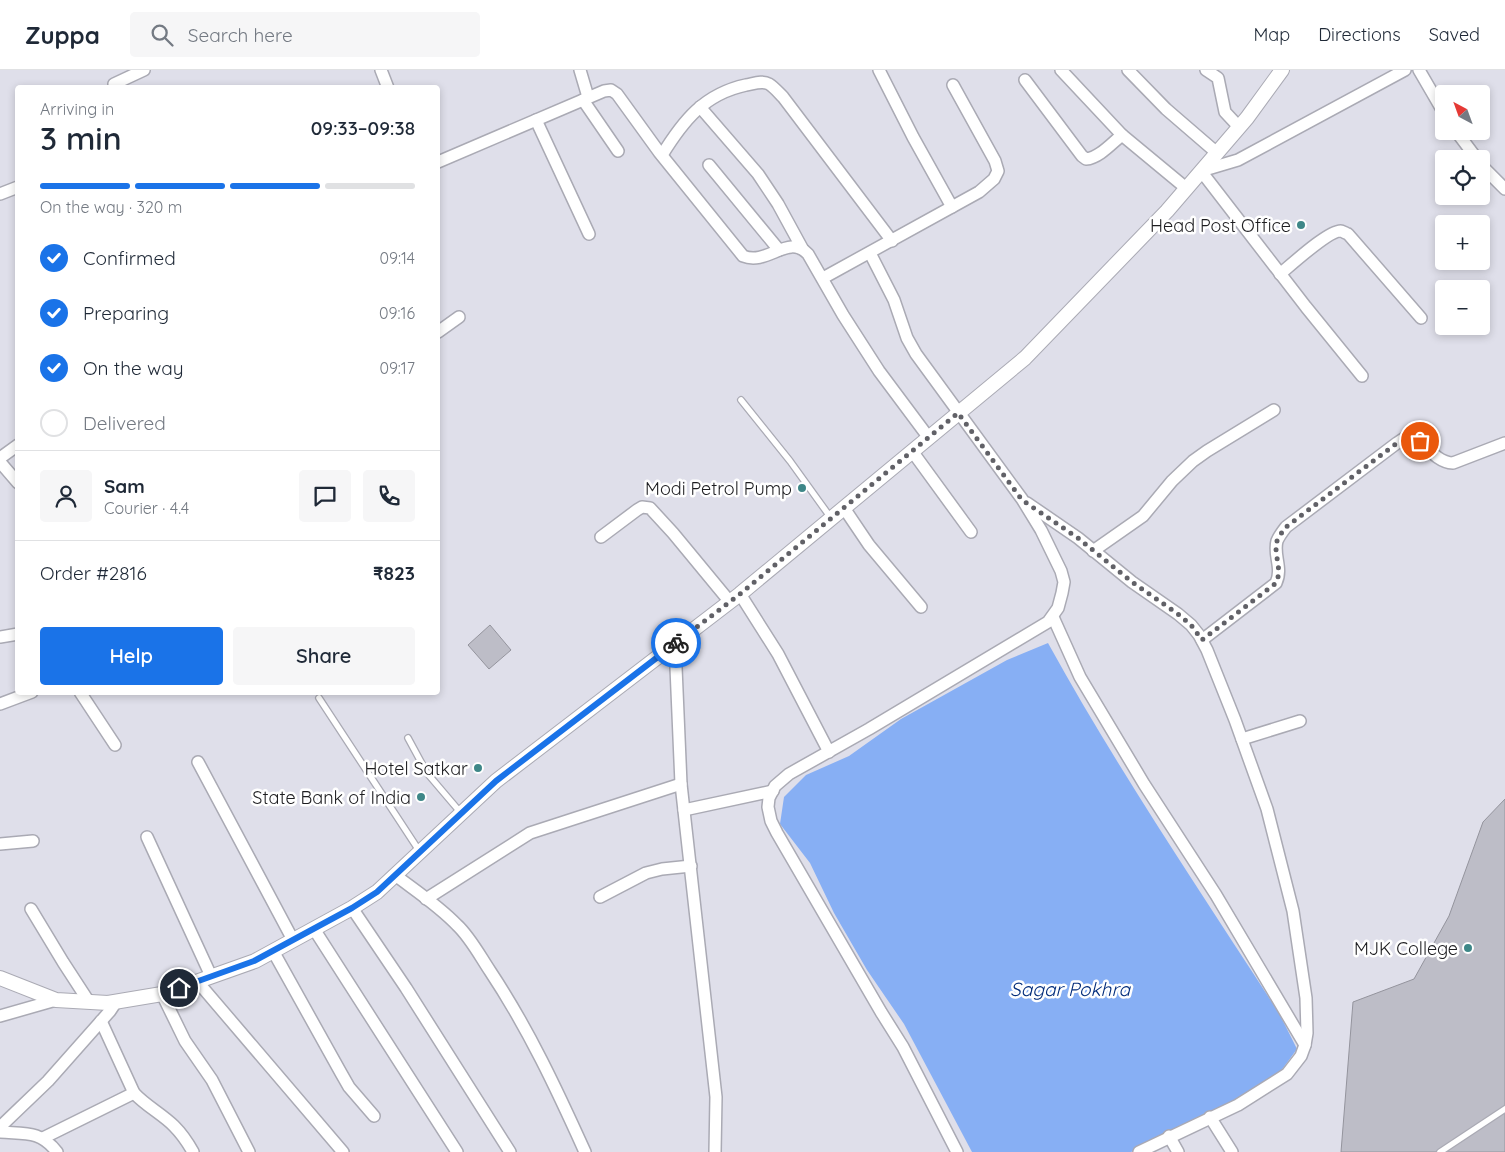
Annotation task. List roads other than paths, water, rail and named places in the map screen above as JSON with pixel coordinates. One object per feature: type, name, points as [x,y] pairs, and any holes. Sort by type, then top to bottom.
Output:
[{"type":"street","points":[[114,84],[144,70]]},
{"type":"street","points":[[381,70],[387,85]]},
{"type":"street","points":[[580,70],[585,99],[618,151]]},
{"type":"street","points":[[879,70],[913,137],[952,207]]},
{"type":"street","points":[[1061,70],[1122,135],[1186,188]]},
{"type":"street","points":[[1128,70],[1166,109],[1217,153]]},
{"type":"street","points":[[1206,70],[1218,78],[1225,112],[1239,127]]},
{"type":"street","points":[[0,978],[56,1000],[108,1003],[162,994],[254,961],[352,908],[377,892],[496,781],[735,598],[1025,358],[1186,188],[1239,127],[1282,70]]},
{"type":"street","points":[[1201,171],[1238,160],[1405,70]]},
{"type":"street","points":[[1419,70],[1435,98]]},
{"type":"street","points":[[1025,80],[1086,160],[1098,155],[1122,135]]},
{"type":"street","points":[[658,150],[700,107],[731,88],[763,82],[769,84],[783,97],[892,241]]},
{"type":"street","points":[[822,278],[952,207],[988,186],[994,179],[998,171],[995,161],[953,85]]},
{"type":"street","points":[[440,161],[604,91],[611,90],[617,94],[658,150],[743,256],[750,259],[758,259],[794,246],[802,248]]},
{"type":"street","points":[[700,107],[758,174],[879,371],[929,438]]},
{"type":"street","points":[[536,120],[589,234]]},
{"type":"street","points":[[709,164],[779,250]]},
{"type":"street","points":[[1201,171],[1362,376]]},
{"type":"street","points":[[1490,174],[1505,189]]},
{"type":"street","points":[[0,194],[15,188]]},
{"type":"street","points":[[1280,274],[1333,233],[1342,231],[1348,234],[1421,318]]},
{"type":"street","points":[[870,253],[894,300],[907,338],[925,368],[1022,500],[1041,530],[1064,582],[1053,617],[1032,632],[789,774],[775,786],[768,807],[771,820],[778,833],[902,1047],[957,1152]]},
{"type":"street","points":[[440,331],[459,317]]},
{"type":"street","points":[[1093,551],[1144,516],[1172,481],[1193,461],[1274,410]]},
{"type":"street","points":[[1202,640],[1276,583],[1279,575],[1276,545],[1278,538],[1286,527],[1406,437],[1414,436],[1438,458],[1446,462],[1452,462],[1505,443]]},
{"type":"street","points":[[0,458],[15,447]]},
{"type":"street","points":[[912,451],[971,532]]},
{"type":"street","points":[[0,462],[15,480]]},
{"type":"street","points":[[1022,500],[1078,538],[1132,582],[1178,614],[1191,625],[1202,640],[1242,739],[1267,809],[1293,911],[1306,998],[1307,1033],[1301,1056],[1287,1074],[1238,1104],[1139,1152]]},
{"type":"street","points":[[602,537],[642,507],[650,508],[735,598],[778,654],[829,752]]},
{"type":"street","points":[[844,508],[869,545],[921,608]]},
{"type":"street","points":[[1053,617],[1072,663],[1080,677],[1144,784],[1216,895],[1305,1045]]},
{"type":"street","points":[[0,637],[15,634]]},
{"type":"street","points":[[675,644],[681,784],[716,1097],[715,1152]]},
{"type":"street","points":[[0,704],[24,695]]},
{"type":"street","points":[[82,695],[116,745]]},
{"type":"street","points":[[1242,739],[1300,721]]},
{"type":"street","points":[[198,762],[293,940]]},
{"type":"street","points":[[426,899],[530,833],[681,784]]},
{"type":"street","points":[[684,810],[773,791]]},
{"type":"street","points":[[147,837],[211,976]]},
{"type":"street","points":[[0,844],[33,841]]},
{"type":"street","points":[[600,897],[646,873],[690,866]]},
{"type":"street","points":[[395,876],[459,926],[513,1006],[553,1081],[586,1152]]},
{"type":"street","points":[[352,908],[406,988],[510,1152]]},
{"type":"street","points":[[31,909],[89,1002]]},
{"type":"street","points":[[314,929],[457,1152]]},
{"type":"street","points":[[272,951],[349,1087],[374,1116]]},
{"type":"street","points":[[197,981],[343,1152]]},
{"type":"street","points":[[162,994],[185,1041],[212,1080],[249,1152]]},
{"type":"street","points":[[0,1016],[56,1000]]},
{"type":"street","points":[[0,1127],[48,1081],[116,1002]]},
{"type":"street","points":[[101,1021],[134,1093],[176,1127],[186,1139],[193,1152]]},
{"type":"street","points":[[43,1138],[134,1093]]},
{"type":"street","points":[[1210,1117],[1232,1152]]},
{"type":"street","points":[[0,1132],[33,1134],[43,1138],[57,1152]]},
{"type":"street","points":[[1169,1136],[1178,1152]]},
{"type":"lane","points":[[741,400],[790,461],[832,518]]},
{"type":"lane","points":[[319,698],[420,852]]},
{"type":"lane","points":[[408,738],[427,773],[461,813]]},
{"type":"lane","points":[[1440,1152],[1505,1109]]},
{"type":"water","name":"Sagar Pokhra","points":[[1048,643],[1131,784],[1279,1013],[1297,1049],[1281,1071],[1240,1099],[1131,1152],[972,1152],[904,1024],[867,970],[834,913],[810,863],[780,824],[784,797],[806,775],[849,756],[901,719],[1007,660]]},
{"type":"place","name":"Head Post Office","points":[[1301,225]]},
{"type":"place","name":"Modi Petrol Pump","points":[[802,488]]},
{"type":"place","name":"Hotel Satkar","points":[[478,768]]},
{"type":"place","name":"State Bank of India","points":[[421,797]]},
{"type":"place","name":"MJK College","points":[[1468,948]]}]
